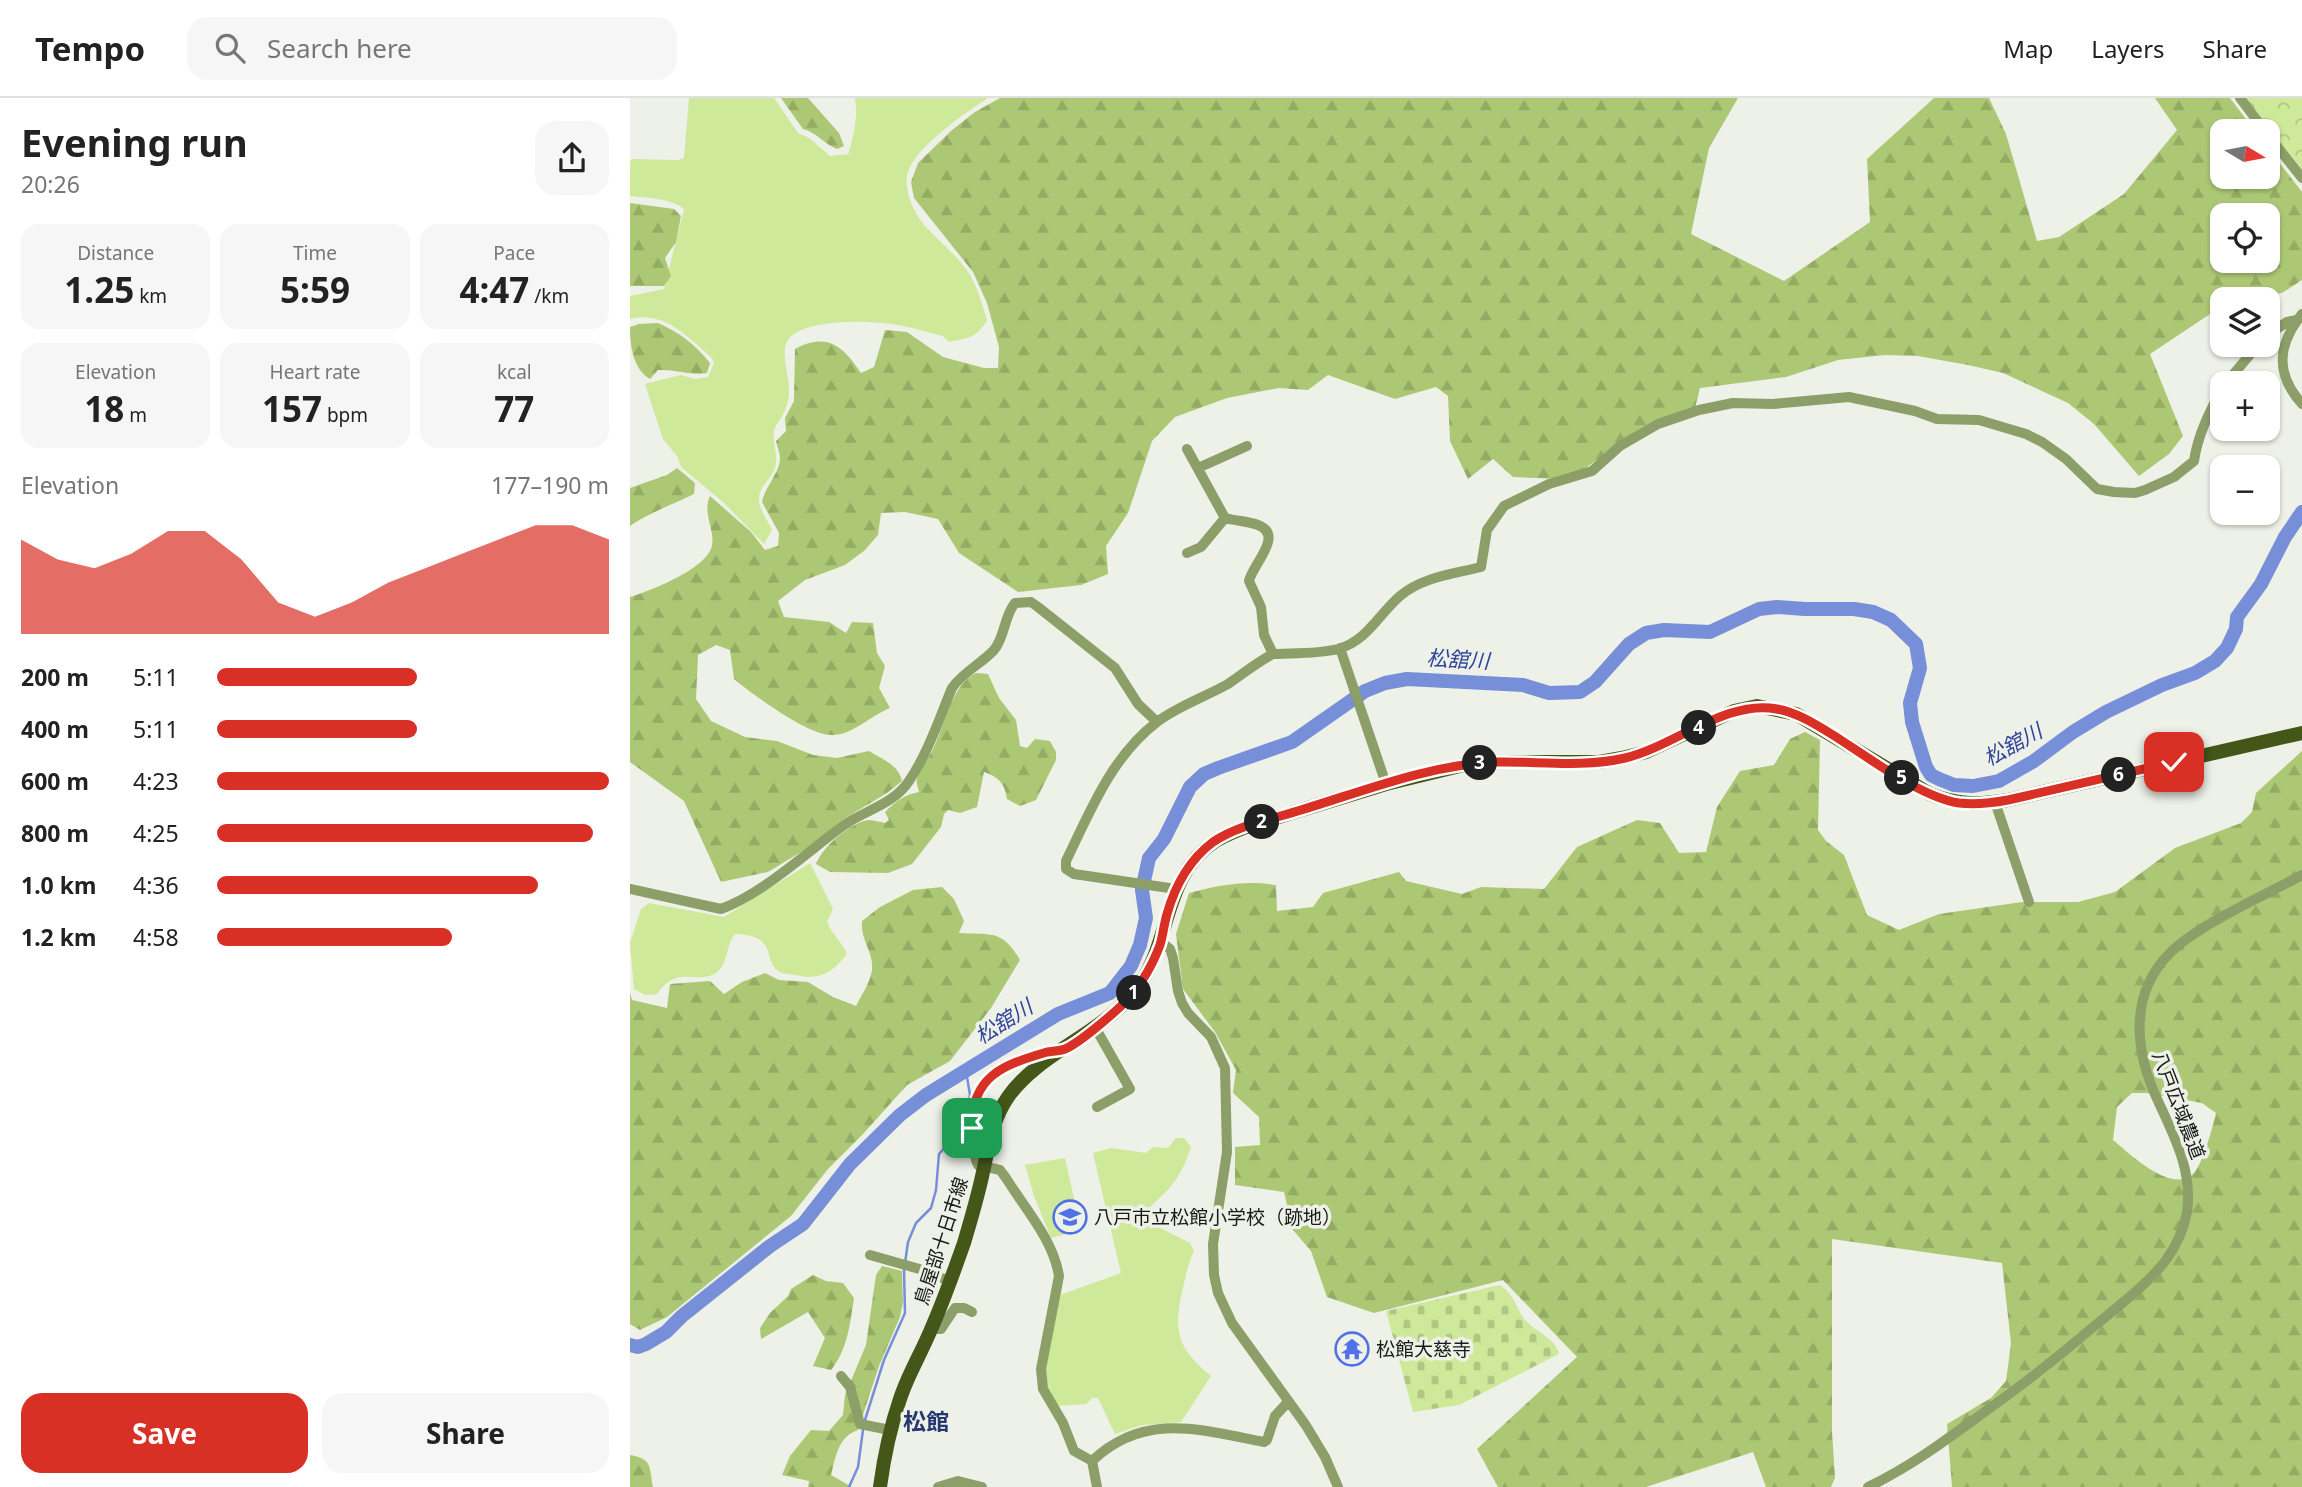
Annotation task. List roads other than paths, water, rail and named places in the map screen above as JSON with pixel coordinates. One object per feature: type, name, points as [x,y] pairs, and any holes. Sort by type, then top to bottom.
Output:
[{"type":"main road","name":"鳥屋部十日市線","points":[[880,1487],[890,1430],[913,1364],[931,1329],[950,1281],[974,1209],[991,1133],[998,1115],[1008,1097],[1031,1073],[1095,1027],[1140,985],[1161,942],[1176,889],[1184,873],[1214,842],[1243,828],[1387,784],[1464,765],[1494,762],[1600,762],[1646,752],[1734,711],[1757,706],[1796,714],[1938,797],[1970,804],[1995,802],[2302,733]]},
{"type":"street","points":[[2240,98],[2256,119]]},
{"type":"street","points":[[2280,150],[2302,178]]},
{"type":"street","points":[[2280,327],[2299,317]]},
{"type":"street","points":[[2299,317],[2284,346],[2281,359],[2286,383],[2302,404]]},
{"type":"street","points":[[2236,371],[2248,357]]},
{"type":"street","points":[[1176,889],[1074,874],[1066,869],[1066,861],[1103,786],[1121,757],[1157,722],[1189,702],[1227,684],[1273,654],[1340,648],[1371,629],[1400,596],[1413,587],[1481,567],[1487,530],[1504,506],[1549,484],[1592,471],[1635,435],[1658,424],[1689,413],[1733,403],[1773,404],[1837,397],[1916,411],[1937,419],[1979,420],[2042,442],[2066,459],[2097,489],[2135,493],[2175,477],[2194,461],[2202,429],[2210,413]]},
{"type":"street","points":[[1198,468],[1247,446]]},
{"type":"street","points":[[1187,449],[1226,518],[1260,525],[1269,537],[1249,581],[1261,607],[1264,635],[1273,654]]},
{"type":"street","points":[[1187,553],[1201,547],[1226,518]]},
{"type":"street","points":[[630,889],[721,909],[773,878],[845,824],[894,797],[910,780],[952,688],[958,679],[997,647],[1008,611],[1021,601],[1031,602],[1108,662],[1138,704],[1157,722]]},
{"type":"street","points":[[1340,648],[1387,784]]},
{"type":"street","points":[[1995,802],[2029,902]]},
{"type":"street","name":"八戸広域農道","points":[[1868,1487],[1922,1458],[2024,1383],[2130,1295],[2166,1259],[2184,1224],[2188,1186],[2180,1150],[2147,1078],[2141,1057],[2139,1022],[2148,987],[2169,954],[2190,937],[2302,875]]},
{"type":"street","points":[[1161,942],[1170,949],[1182,1003],[1210,1037],[1225,1068],[1227,1152],[1213,1244],[1214,1275],[1218,1293],[1232,1323],[1325,1457],[1338,1487]]},
{"type":"street","points":[[1095,1027],[1130,1088],[1097,1107]]},
{"type":"street","points":[[1065,1049],[1050,1051],[1019,1062],[989,1077],[980,1087],[974,1104],[972,1128],[976,1162],[1000,1170],[1050,1245],[1057,1262],[1059,1276],[1041,1369],[1043,1389],[1063,1423],[1074,1451],[1092,1461]]},
{"type":"street","points":[[870,1255],[950,1281]]},
{"type":"street","points":[[931,1329],[941,1329],[955,1308],[972,1312]]},
{"type":"street","points":[[841,1376],[850,1387],[860,1424],[890,1430]]},
{"type":"street","points":[[1092,1461],[1119,1439],[1150,1430],[1197,1429],[1264,1442],[1275,1416],[1288,1402]]},
{"type":"street","points":[[1092,1461],[1097,1487]]},
{"type":"street","points":[[939,1487],[958,1481],[982,1487]]},
{"type":"waterway","name":"松舘川","points":[[630,1345],[638,1347],[666,1332],[682,1316],[770,1246],[803,1224],[850,1164],[900,1115],[926,1095],[1058,1014],[1110,993],[1131,966],[1140,945],[1146,918],[1142,890],[1149,858],[1164,839],[1190,787],[1204,774],[1292,742],[1365,691],[1385,683],[1407,679],[1523,685],[1549,693],[1580,692],[1595,682],[1629,644],[1646,633],[1664,630],[1710,632],[1759,609],[1854,609],[1873,612],[1891,620],[1916,644],[1920,668],[1910,703],[1912,722],[1926,767],[1931,775],[1939,779],[1954,785],[1973,786],[1999,781],[2034,761],[2106,712],[2162,685],[2195,673],[2215,661],[2227,648],[2236,629],[2237,617],[2261,584],[2285,537],[2302,512]]},
{"type":"waterway","points":[[905,1263],[908,1242],[916,1223],[931,1208],[936,1190],[939,1154],[965,1125],[970,1095],[967,1077],[963,1071]]},
{"type":"waterway","points":[[864,1423],[884,1360],[905,1313],[904,1269]]},
{"type":"waterway","points":[[849,1487],[858,1467],[863,1430]]},
{"type":"place","name":"八戸市立松館小学校（跡地）","points":[[1070,1217]]},
{"type":"place","name":"松館大慈寺","points":[[1352,1349]]},
{"type":"district","name":"松館","points":[[926,1422]]}]
